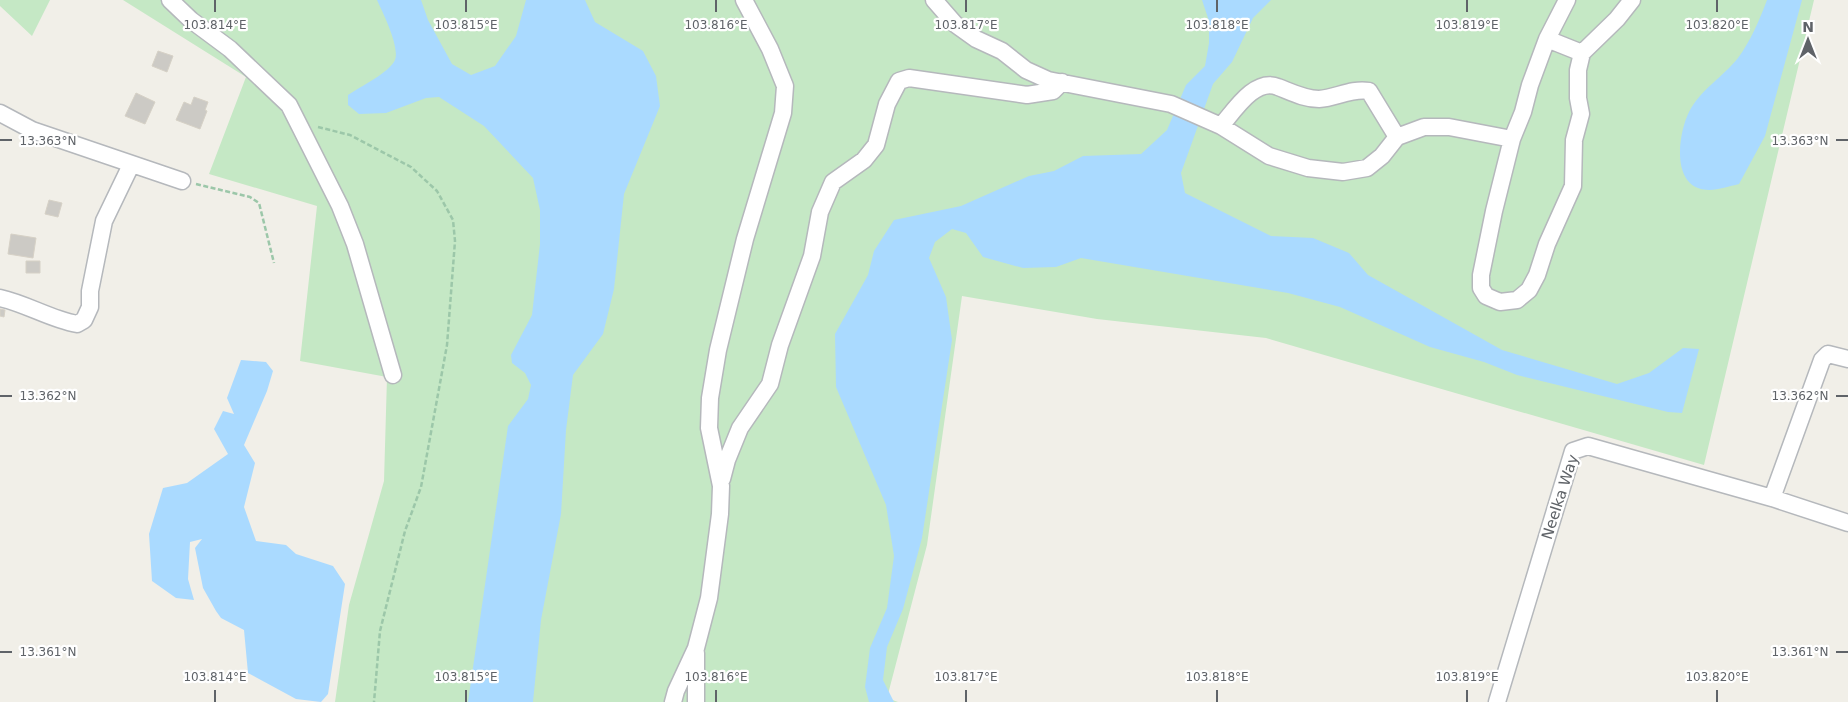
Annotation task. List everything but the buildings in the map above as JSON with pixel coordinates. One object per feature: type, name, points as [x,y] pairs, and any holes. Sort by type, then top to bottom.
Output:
[{"type":"street","points":[[170,0],[191,20],[230,49],[290,105],[340,206],[355,244],[393,375]]},
{"type":"street","points":[[721,486],[709,428],[718,350],[744,239],[783,113],[785,86],[770,49],[744,0]]},
{"type":"street","points":[[934,0],[955,24],[976,39],[1002,51],[1026,70],[1048,80],[1171,104],[1215,123],[1269,156],[1308,168],[1343,172],[1367,168],[1382,156],[1397,137],[1424,127],[1449,127],[1512,139]]},
{"type":"street","points":[[1567,0],[1546,39],[1512,139],[1481,275],[1481,288],[1486,296],[1500,302],[1518,300],[1529,290],[1537,276],[1547,244],[1573,186],[1574,140],[1581,114],[1578,98],[1578,70],[1582,53],[1617,19],[1632,0]]},
{"type":"street","points":[[1546,39],[1582,53]]},
{"type":"street","points":[[673,702],[676,691],[696,648],[709,598],[720,514],[721,486],[726,460],[740,428],[770,384],[780,345],[812,256],[820,212],[833,182],[864,160],[876,145],[887,104],[899,81],[909,78],[1027,95],[1053,91],[1062,82]]},
{"type":"street","points":[[1215,123],[1261,86],[1275,85],[1297,95],[1319,99],[1360,90],[1369,91],[1397,137]]},
{"type":"street","points":[[0,113],[32,130],[182,181]]},
{"type":"street","points":[[0,298],[19,303],[66,322],[77,324],[84,320],[90,308],[90,291],[104,220],[131,165]]},
{"type":"street","points":[[1772,498],[1822,360],[1828,354],[1848,359]]},
{"type":"street","name":"Neelka Way","points":[[1497,702],[1573,451],[1588,446],[1772,498],[1848,523]]},
{"type":"street","points":[[696,648],[696,702]]},
{"type":"path","points":[[182,181],[250,197],[259,203],[274,263]]},
{"type":"green space","points":[[0,0],[50,0],[32,36],[0,6]]},
{"type":"green space","points":[[123,0],[1814,0],[1704,465],[1266,338],[1097,319],[962,296],[927,545],[887,698],[898,702],[335,702],[349,605],[384,481],[387,377],[300,361],[317,206],[209,174],[246,77]]},
{"type":"water","points":[[377,0],[421,0],[428,20],[452,64],[471,75],[495,66],[516,36],[526,0],[585,0],[595,22],[643,51],[656,76],[660,106],[624,194],[614,289],[603,334],[573,375],[566,430],[561,514],[541,620],[533,702],[468,702],[508,426],[528,399],[531,385],[525,373],[512,363],[511,355],[532,315],[540,244],[540,210],[533,178],[484,126],[439,97],[426,98],[386,113],[359,114],[348,105],[348,95],[381,74],[395,60],[396,54],[393,39]]},
{"type":"water","points":[[1202,0],[1271,0],[1253,18],[1232,62],[1213,84],[1181,173],[1185,193],[1271,236],[1313,238],[1349,253],[1368,275],[1502,350],[1617,384],[1649,373],[1683,348],[1699,349],[1682,413],[1668,412],[1517,375],[1484,362],[1430,347],[1340,307],[1288,293],[1081,258],[1056,267],[1023,268],[983,257],[966,233],[952,229],[935,242],[929,258],[946,297],[952,340],[922,538],[903,609],[887,647],[883,680],[894,702],[869,702],[865,687],[870,648],[887,608],[894,556],[886,505],[836,387],[835,334],[868,275],[874,251],[894,220],[961,206],[1029,176],[1054,171],[1083,156],[1141,154],[1167,130],[1186,85],[1205,66],[1209,43],[1209,21]]},
{"type":"water","points":[[1767,0],[1802,0],[1765,136],[1739,184],[1713,190],[1698,188],[1690,183],[1684,175],[1681,165],[1681,142],[1685,121],[1699,97],[1738,58],[1754,30]]},
{"type":"water","points":[[241,360],[266,362],[273,371],[267,391],[244,445],[255,463],[244,507],[256,541],[286,545],[296,554],[333,566],[345,584],[328,694],[321,702],[296,699],[248,673],[244,630],[221,618],[203,588],[195,548],[202,539],[190,542],[188,579],[194,600],[176,598],[152,581],[149,534],[163,488],[187,483],[228,454],[214,429],[223,411],[234,414],[227,398]]}]
